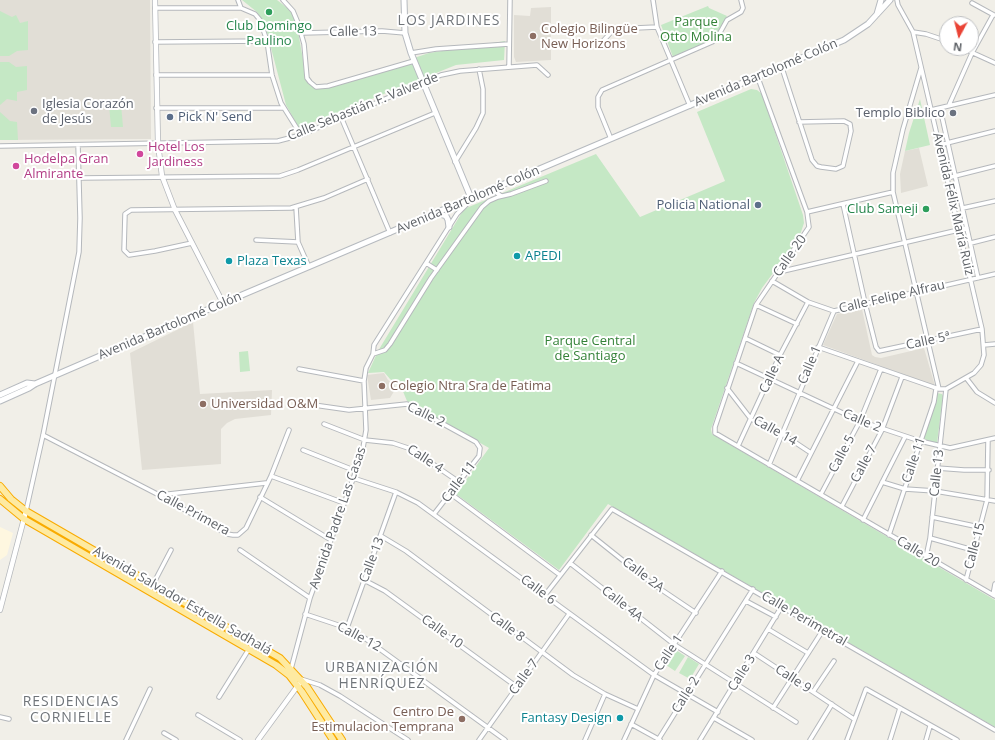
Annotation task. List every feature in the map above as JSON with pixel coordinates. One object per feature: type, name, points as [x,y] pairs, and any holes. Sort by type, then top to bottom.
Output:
[{"type":"highway","name":"Avenida Salvador Estrella Sadhalá","points":[[0,486],[11,499],[26,511],[280,658],[291,667],[301,679],[342,740]]},
{"type":"highway","name":"Avenida Salvador Estrella Sadhalá","points":[[0,499],[24,519],[276,665],[289,675],[333,740]]},
{"type":"main road","points":[[404,0],[405,33],[411,53],[471,198]]},
{"type":"main road","points":[[877,14],[881,0]]},
{"type":"main road","name":"Avenida Bartolomé Colón","points":[[0,401],[35,384],[223,303],[782,68],[850,37],[891,0]]},
{"type":"main road","points":[[437,213],[446,216],[449,227]]},
{"type":"main road","name":"Avenida Bartolomé Colón","points":[[0,395],[27,383],[35,384]]},
{"type":"street","points":[[155,0],[156,108],[162,176],[175,210],[223,303]]},
{"type":"street","points":[[238,0],[241,8]]},
{"type":"street","points":[[283,0],[292,11],[302,33],[307,78],[316,87],[328,86],[414,61]]},
{"type":"street","points":[[509,66],[510,0]]},
{"type":"street","points":[[653,0],[657,27],[690,106]]},
{"type":"street","points":[[611,139],[598,107],[599,93],[607,87],[715,40],[727,20],[741,12],[743,8],[741,0]]},
{"type":"street","name":"Avenida Félix María Ruiz","points":[[891,0],[898,5]]},
{"type":"street","name":"Avenida Félix María Ruiz","points":[[897,0],[898,5],[913,32],[982,329],[984,355],[981,365],[967,379],[946,389]]},
{"type":"street","points":[[972,3],[994,15],[979,41]]},
{"type":"street","points":[[155,8],[241,8],[252,12],[258,17],[267,41],[272,75],[283,108],[301,135]]},
{"type":"street","points":[[603,41],[614,29],[657,27]]},
{"type":"street","name":"Calle 13","points":[[302,33],[362,31],[405,33]]},
{"type":"street","points":[[913,32],[939,38]]},
{"type":"street","points":[[155,42],[267,41]]},
{"type":"street","points":[[411,53],[436,49],[509,44]]},
{"type":"street","points":[[949,105],[971,56]]},
{"type":"street","points":[[979,56],[995,63]]},
{"type":"street","name":"Calle Sebastián F. Valverde","points":[[0,146],[260,143],[278,141],[301,135],[441,75],[479,69],[537,65],[548,75]]},
{"type":"street","points":[[921,67],[893,173],[893,192],[938,389]]},
{"type":"street","points":[[782,68],[799,122],[814,164],[821,167],[836,169],[843,166],[851,131],[850,124],[844,121],[799,122]]},
{"type":"street","points":[[455,162],[476,128],[483,113],[483,89],[479,69]]},
{"type":"street","points":[[156,75],[272,75]]},
{"type":"street","name":"Calle 20","points":[[758,78],[807,212],[809,227],[756,305],[727,388],[715,431],[717,435],[842,506],[863,520],[994,596]]},
{"type":"street","points":[[931,110],[995,95]]},
{"type":"street","points":[[156,108],[283,108]]},
{"type":"street","points":[[940,108],[978,278]]},
{"type":"street","points":[[80,178],[280,176],[435,113]]},
{"type":"street","points":[[341,117],[390,233]]},
{"type":"street","points":[[939,146],[995,131]]},
{"type":"street","points":[[0,610],[26,511],[73,289],[79,252],[80,178],[78,145]]},
{"type":"street","points":[[947,178],[995,166]]},
{"type":"street","points":[[192,243],[175,248],[132,255],[124,250],[125,218],[128,211],[281,209],[296,207],[324,198],[368,179]]},
{"type":"street","points":[[373,354],[385,350],[436,270],[482,207],[489,201],[501,196],[512,194],[546,181]]},
{"type":"street","points":[[492,190],[501,196]]},
{"type":"street","points":[[807,212],[893,192]]},
{"type":"street","name":"Avenida Padre Las Casas","points":[[289,675],[310,598],[356,471],[365,440],[364,381],[366,368],[373,354],[374,345],[449,227],[471,198]]},
{"type":"street","points":[[963,208],[995,201]]},
{"type":"street","points":[[843,204],[865,303]]},
{"type":"street","points":[[296,207],[298,242],[309,267]]},
{"type":"street","points":[[779,272],[967,228]]},
{"type":"street","points":[[971,243],[995,237]]},
{"type":"street","points":[[256,240],[298,242]]},
{"type":"street","points":[[426,263],[436,270]]},
{"type":"street","name":"Calle Felipe Alfrau","points":[[772,281],[808,302],[834,311],[995,274]]},
{"type":"street","name":"Calle A","points":[[738,446],[770,380],[780,355],[808,302]]},
{"type":"street","name":"Calle 5ª","points":[[865,303],[876,347],[879,351],[982,329]]},
{"type":"street","points":[[756,305],[797,324]]},
{"type":"street","name":"Calle 1","points":[[769,464],[834,311]]},
{"type":"street","points":[[745,338],[780,355]]},
{"type":"street","points":[[984,345],[995,344]]},
{"type":"street","points":[[818,347],[938,389],[946,389]]},
{"type":"street","points":[[797,481],[858,361]]},
{"type":"street","name":"Calle 2","points":[[736,364],[882,430],[939,447],[956,447],[995,438]]},
{"type":"street","points":[[299,369],[364,381]]},
{"type":"street","name":"Calle 5","points":[[821,494],[860,421],[881,369]]},
{"type":"street","name":"Calle 7","points":[[842,506],[882,430],[902,377]]},
{"type":"street","points":[[967,379],[977,392],[995,404]]},
{"type":"street","name":"Calle 14","points":[[727,388],[751,419],[781,433],[811,452]]},
{"type":"street","name":"Calle 11","points":[[889,535],[938,389]]},
{"type":"street","name":"Calle 13","points":[[926,557],[930,538],[946,389]]},
{"type":"street","name":"Calle 2","points":[[307,404],[338,409],[364,410],[390,404],[402,403],[412,405],[476,442],[480,448]]},
{"type":"street","name":"Calle 4","points":[[324,424],[365,440],[393,443],[411,448],[459,482]]},
{"type":"street","name":"Calle Primera","points":[[43,435],[159,495],[227,534],[233,535],[243,532],[266,483],[271,476],[288,430]]},
{"type":"street","points":[[863,520],[905,437]]},
{"type":"street","name":"Calle 15","points":[[966,580],[987,500],[989,470],[988,440]]},
{"type":"street","name":"Calle 11","points":[[434,514],[479,456],[480,448]]},
{"type":"street","points":[[303,450],[356,471]]},
{"type":"street","points":[[937,468],[989,470]]},
{"type":"street","points":[[271,476],[344,503]]},
{"type":"street","name":"Calle 6","points":[[353,478],[396,492],[418,503],[654,675],[718,712]]},
{"type":"street","points":[[882,482],[905,488],[935,491],[995,501]]},
{"type":"street","points":[[159,495],[266,483]]},
{"type":"street","name":"Calle 13","points":[[347,628],[396,492]]},
{"type":"street","points":[[451,494],[560,575]]},
{"type":"street","points":[[260,497],[331,540]]},
{"type":"street","name":"Calle Perimetral","points":[[591,535],[612,509],[722,571],[995,730]]},
{"type":"street","points":[[932,518],[980,527]]},
{"type":"street","points":[[545,595],[591,535]]},
{"type":"street","name":"Calle 2A","points":[[591,535],[650,582],[696,613]]},
{"type":"street","name":"Calle 8","points":[[381,536],[406,551],[573,675],[605,694],[638,709]]},
{"type":"street","points":[[930,538],[973,550]]},
{"type":"street","points":[[149,592],[171,550]]},
{"type":"street","points":[[240,550],[310,598]]},
{"type":"street","name":"Calle 4A","points":[[570,563],[675,645]]},
{"type":"street","name":"Calle 1","points":[[624,740],[654,675],[696,613],[722,571]]},
{"type":"street","name":"Calle 10","points":[[364,580],[385,591],[517,687]]},
{"type":"street","points":[[994,596],[995,584]]},
{"type":"street","name":"Calle 2","points":[[659,740],[753,589]]},
{"type":"street","points":[[746,601],[776,617]]},
{"type":"street","name":"Calle 3","points":[[700,740],[782,606]]},
{"type":"street","name":"Calle 12","points":[[305,614],[347,628],[384,651],[488,726],[505,740]]},
{"type":"street","name":"Calle 7","points":[[479,740],[569,614]]},
{"type":"street","points":[[768,629],[808,653]]},
{"type":"street","points":[[774,708],[823,630]]},
{"type":"street","points":[[675,645],[796,722]]},
{"type":"street","points":[[219,697],[249,649]]},
{"type":"street","name":"Calle 9","points":[[754,653],[854,719]]},
{"type":"street","points":[[813,692],[834,661]]},
{"type":"street","points":[[258,740],[301,679],[320,685],[340,696],[408,740]]},
{"type":"street","points":[[126,740],[150,689]]},
{"type":"street","points":[[847,740],[864,690],[868,689],[930,726],[957,740]]},
{"type":"street","points":[[585,740],[605,694]]},
{"type":"street","points":[[810,740],[832,704]]},
{"type":"street","points":[[890,740],[900,708]]},
{"type":"street","points":[[198,715],[240,740]]},
{"type":"street","points":[[0,717],[10,719]]},
{"type":"street","points":[[714,718],[752,740]]},
{"type":"street","points":[[631,724],[659,740]]},
{"type":"street","points":[[926,740],[930,726]]},
{"type":"street","points":[[164,733],[176,740]]},
{"type":"shaded area","points":[[0,0],[150,0],[151,139],[0,140]]},
{"type":"shaded area","name":"Colegio Bilingüe New Horizons","points":[[551,7],[551,60],[516,62],[514,57],[514,15],[530,16],[531,8]]},
{"type":"shaded area","points":[[919,148],[928,186],[901,193],[900,174],[905,151]]},
{"type":"shaded area","points":[[862,309],[872,355],[881,358],[924,348],[935,386],[823,345],[837,314]]},
{"type":"shaded area","name":"Universidad O&M","points":[[193,322],[200,394],[272,390],[271,415],[235,419],[227,423],[221,429],[221,464],[142,470],[130,353]]},
{"type":"shaded area","name":"Colegio Ntra Sra de Fatima","points":[[384,373],[388,380],[394,384],[396,388],[390,398],[371,400],[367,375]]},
{"type":"shaded area","points":[[0,527],[13,533],[7,555],[0,560]]},
{"type":"green space","points":[[242,0],[277,0],[295,14],[305,71],[310,83],[324,88],[429,53],[505,41],[504,60],[456,65],[299,128],[286,105],[265,25],[257,12]]},
{"type":"green space","name":"Parque Otto Molina","points":[[708,6],[709,8],[727,16],[714,39],[673,57],[661,25]]},
{"type":"green space","points":[[0,11],[12,17],[16,15],[20,23],[28,21],[28,50],[17,51],[9,56],[0,56]]},
{"type":"green space","points":[[0,62],[9,62],[16,67],[27,66],[27,90],[17,92],[17,101],[7,99],[0,105]]},
{"type":"green space","name":"Parque Central de Santiago","points":[[751,89],[757,90],[762,94],[803,215],[804,223],[799,238],[762,288],[754,303],[711,429],[712,434],[995,600],[995,727],[608,504],[559,570],[456,494],[489,448],[407,401],[402,389],[384,372],[368,373],[378,351],[464,209],[596,154],[640,217],[725,181],[697,112]]},
{"type":"green space","points":[[920,99],[930,145],[905,151],[909,133]]},
{"type":"green space","points":[[121,104],[123,127],[111,127],[109,105]]},
{"type":"green space","points":[[0,112],[10,121],[17,122],[18,140],[0,140]]},
{"type":"green space","points":[[248,351],[250,371],[240,372],[239,352]]},
{"type":"green space","points":[[937,393],[942,394],[943,396],[937,443],[924,439]]},
{"type":"green space","points":[[676,650],[685,656],[675,671],[666,665]]},
{"type":"green space","points":[[688,657],[699,664],[690,679],[679,673]]},
{"type":"place","name":"Club Domingo Paulino","points":[[269,12]]},
{"type":"place","name":"Colegio Bilingüe New Horizons","points":[[533,36]]},
{"type":"place","name":"Iglesia Corazón de Jesús","points":[[34,111]]},
{"type":"place","name":"Templo Biblico","points":[[953,113]]},
{"type":"place","name":"Pick N' Send","points":[[170,117]]},
{"type":"place","name":"Hotel Los Jardiness","points":[[140,154]]},
{"type":"place","name":"Hodelpa Gran Almirante","points":[[16,166]]},
{"type":"place","name":"Policia National","points":[[758,205]]},
{"type":"place","name":"Club Sameji","points":[[926,209]]},
{"type":"place","name":"APEDI","points":[[517,256]]},
{"type":"place","name":"Plaza Texas","points":[[229,261]]},
{"type":"place","name":"Colegio Ntra Sra de Fatima","points":[[382,386]]},
{"type":"place","name":"Universidad O&M","points":[[203,404]]},
{"type":"place","name":"Fantasy Design","points":[[620,718]]},
{"type":"place","name":"Centro De Estimulacion Temprana","points":[[462,719]]},
{"type":"district","name":"LOS JARDINES","points":[[449,21]]},
{"type":"district","name":"URBANIZACIÓN HENRÍQUEZ","points":[[382,676]]},
{"type":"district","name":"RESIDENCIAS CORNIELLE","points":[[71,710]]}]
